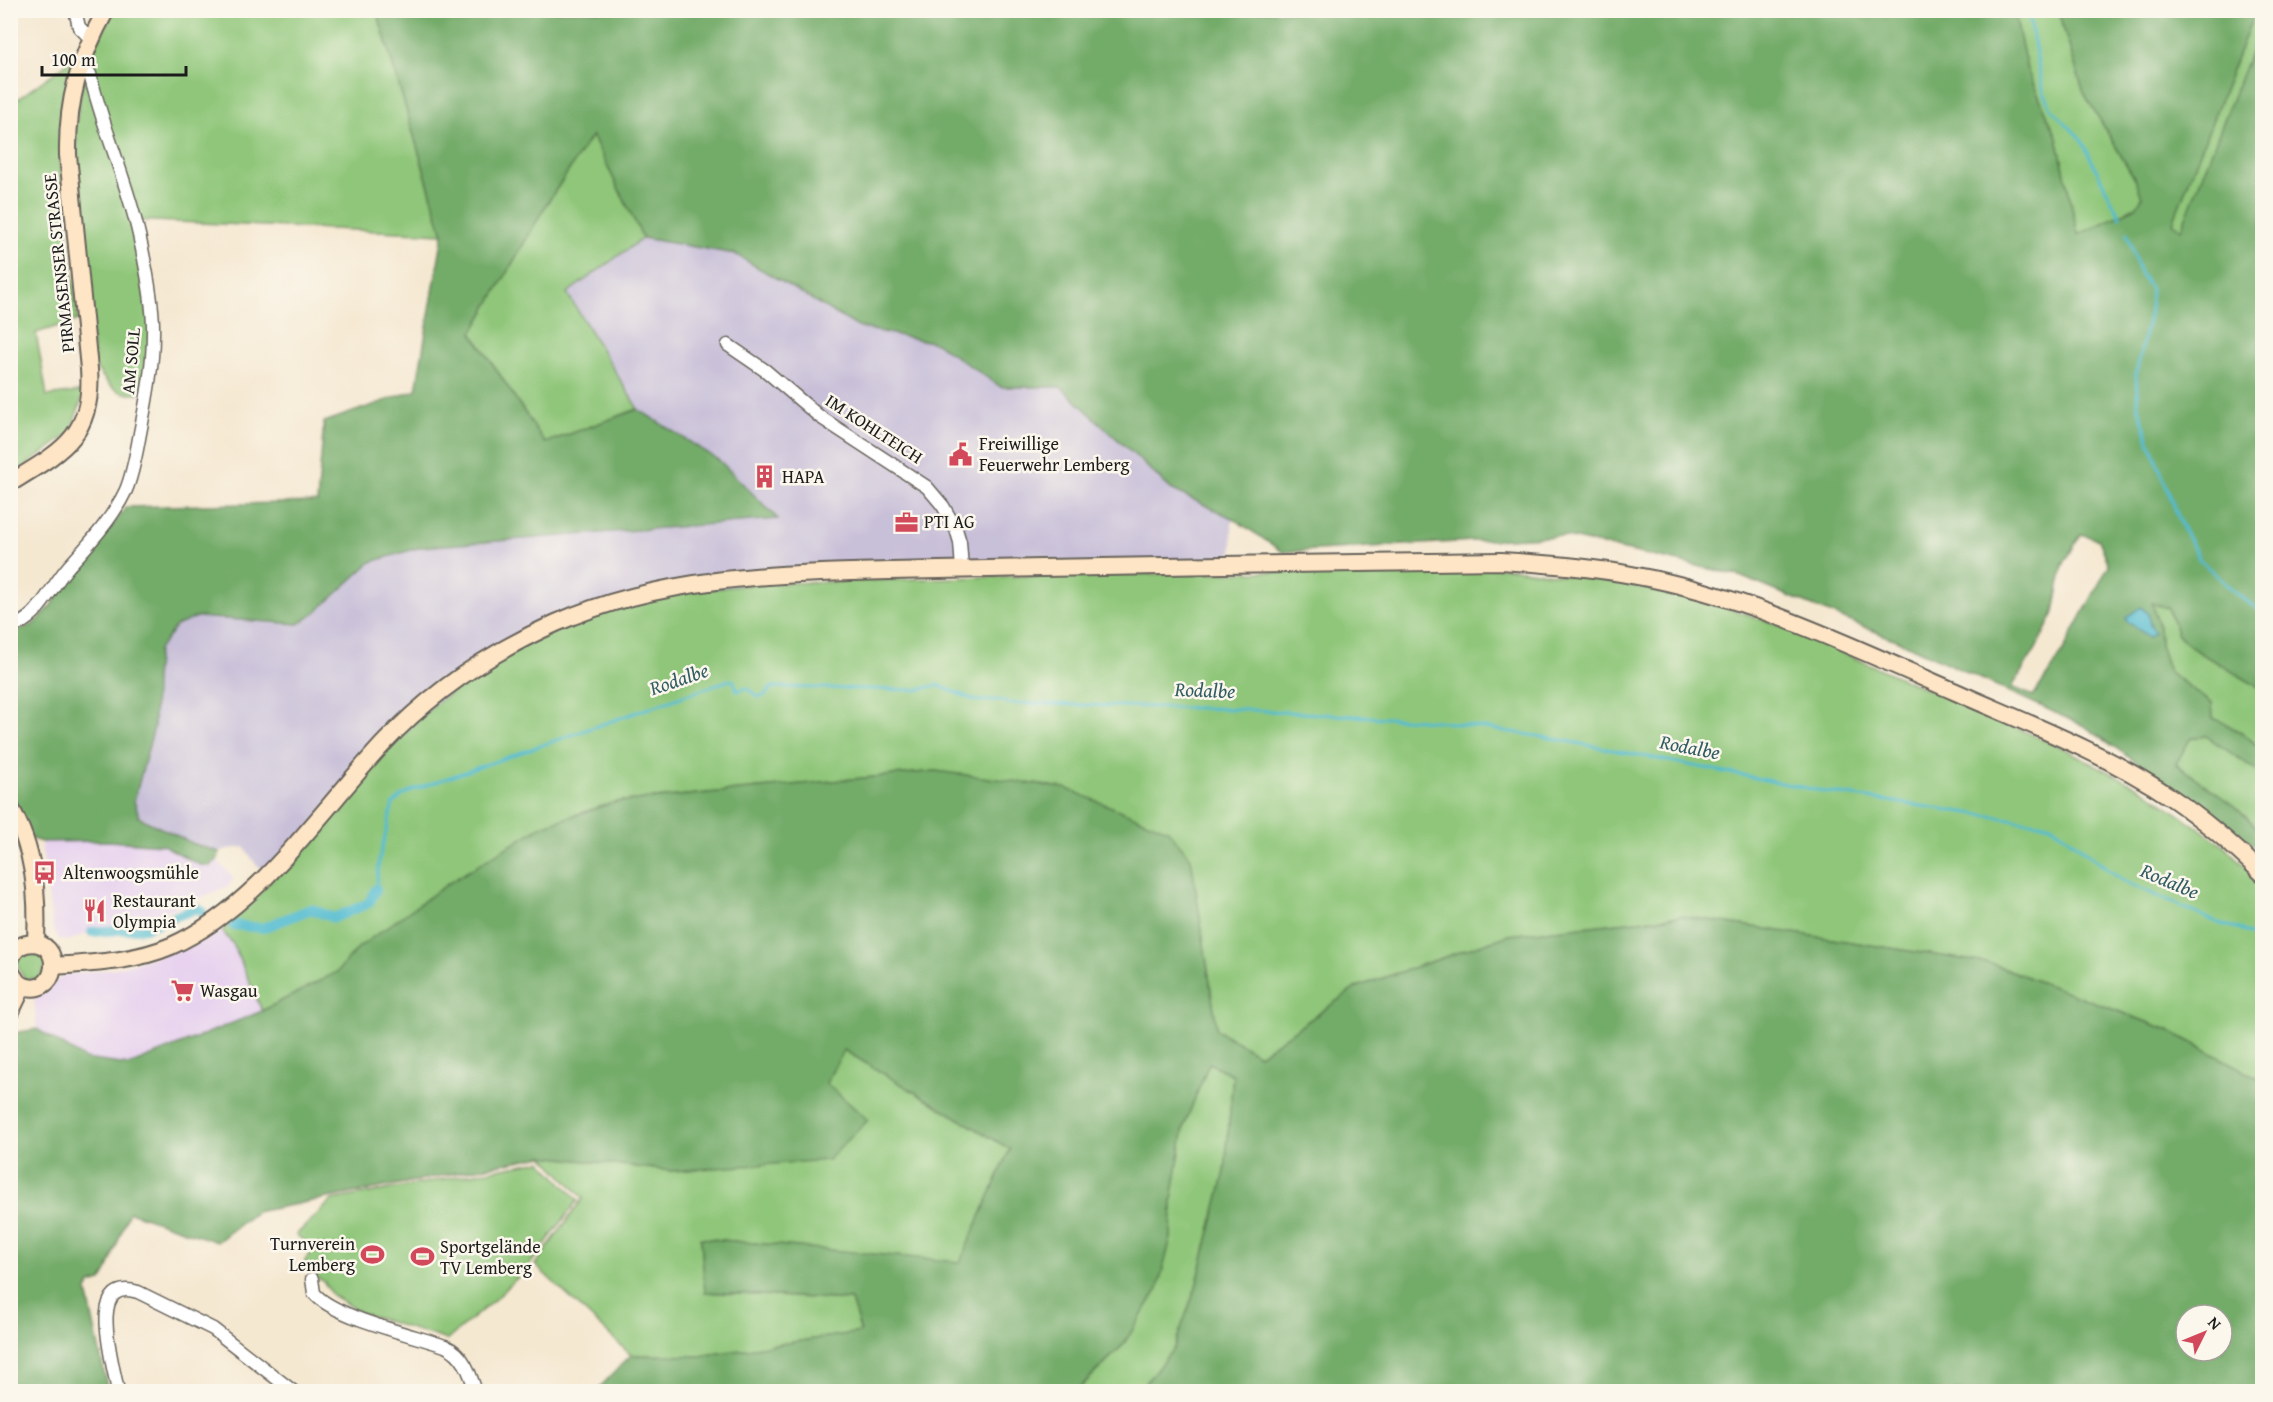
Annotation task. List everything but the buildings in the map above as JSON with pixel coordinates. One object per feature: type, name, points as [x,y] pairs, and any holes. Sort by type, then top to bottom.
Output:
[{"type":"street","points":[[75,10],[79,27],[91,39]]},
{"type":"street","name":"PIRMASENSER STRASSE","points":[[10,483],[62,448],[79,430],[88,407],[91,390],[68,136],[70,104],[81,62],[106,10]]},
{"type":"street","name":"AM SOLL","points":[[10,627],[30,617],[39,607],[61,576],[110,517],[126,489],[135,459],[150,367],[153,321],[139,234],[90,74],[81,62]]},
{"type":"street","name":"IM KOHLTEICH","points":[[728,345],[766,371],[828,422],[927,487],[943,506],[956,529],[960,542],[962,569]]},
{"type":"street","points":[[54,966],[138,957],[168,947],[201,930],[236,904],[270,872],[385,742],[430,700],[490,657],[560,621],[635,596],[715,581],[839,572],[1501,561],[1598,569],[1638,576],[1730,600],[1821,633],[2068,741],[2145,781],[2172,798],[2226,839],[2262,873]]},
{"type":"street","points":[[10,807],[25,838],[34,872],[37,908],[36,944]]},
{"type":"street","points":[[10,960],[22,945],[36,944],[47,949],[54,966],[50,978],[41,986],[35,987],[24,986],[14,979],[10,971]]},
{"type":"street","points":[[10,1012],[24,986]]},
{"type":"street","points":[[312,1279],[314,1293],[325,1303],[351,1315],[456,1351],[467,1368],[476,1392]]},
{"type":"street","points":[[118,1392],[105,1320],[109,1304],[116,1294],[127,1290],[138,1292],[200,1322],[225,1338],[294,1392]]},
{"type":"shaded area","points":[[643,238],[735,254],[858,327],[936,343],[1001,387],[1061,387],[1171,489],[1232,518],[1232,565],[770,576],[270,872],[257,866],[244,847],[219,852],[194,844],[140,817],[134,801],[142,772],[158,650],[176,626],[197,617],[299,624],[315,613],[371,561],[421,547],[778,519],[720,461],[638,409],[567,292]]},
{"type":"shaded area","name":"Altenwoogsmühle","points":[[108,841],[163,845],[200,865],[210,866],[217,860],[233,878],[228,886],[143,921],[92,931],[68,941],[59,939],[53,929],[41,842]]},
{"type":"shaded area","points":[[222,931],[233,944],[262,1011],[129,1065],[85,1059],[37,1029],[34,997],[64,975],[117,968],[194,945]]},
{"type":"green space","points":[[114,11],[377,11],[443,234],[132,220],[151,335],[142,389],[138,394],[130,394],[112,387],[94,365],[75,131],[83,77],[93,50]]},
{"type":"green space","points":[[377,11],[2014,11],[2027,70],[2057,137],[2078,235],[2136,207],[2142,197],[2135,179],[2084,93],[2058,11],[2255,11],[2173,222],[2181,230],[2262,23],[2262,689],[2195,650],[2178,635],[2168,608],[2152,603],[2159,627],[2160,645],[2169,672],[2212,704],[2213,718],[2240,732],[2262,751],[2262,774],[2206,736],[2190,739],[2176,764],[2234,806],[2262,832],[2262,853],[2237,832],[2084,726],[1903,643],[1737,575],[1562,536],[1283,552],[1232,518],[1171,489],[1061,387],[1001,387],[936,343],[858,327],[735,254],[643,238],[592,135],[546,205],[472,333],[545,443],[638,409],[720,461],[778,519],[421,547],[371,562],[315,613],[299,624],[197,617],[176,626],[158,650],[154,727],[134,801],[140,818],[194,844],[219,852],[217,860],[210,866],[200,865],[163,845],[108,841],[41,842],[11,832],[11,632],[32,625],[45,613],[126,507],[317,502],[324,422],[416,390],[443,234]],"holes":[[[2081,534],[2099,540],[2109,565],[2058,660],[2033,696],[2012,687],[2036,649],[2054,613],[2063,565]]]},
{"type":"green space","points":[[2014,11],[2058,11],[2084,93],[2135,179],[2143,197],[2136,207],[2078,235],[2057,137],[2027,70]]},
{"type":"green space","points":[[2255,11],[2262,11],[2262,23],[2181,231],[2173,222]]},
{"type":"green space","points":[[76,57],[60,124],[61,180],[78,320],[36,333],[47,396],[85,391],[69,434],[11,476],[11,104]]},
{"type":"green space","points":[[592,135],[643,238],[567,293],[638,409],[545,443],[472,333],[546,205]]},
{"type":"green space","points":[[1506,568],[1617,582],[1696,598],[1774,623],[2065,749],[2144,790],[2223,845],[2262,883],[2262,1080],[2168,1030],[1993,964],[1683,916],[1509,935],[1357,987],[1259,1055],[1217,1030],[1191,858],[936,771],[615,802],[542,826],[359,947],[337,972],[262,1011],[233,944],[222,931],[317,830],[375,762],[434,705],[486,667],[531,640],[627,604],[684,592],[755,584],[1016,576]]},
{"type":"green space","points":[[2152,602],[2168,608],[2178,635],[2195,650],[2262,689],[2262,751],[2239,732],[2213,718],[2212,704],[2169,672],[2160,645],[2159,627]]},
{"type":"green space","points":[[2206,736],[2262,774],[2262,832],[2234,806],[2176,764],[2190,739]]},
{"type":"green space","points":[[936,771],[1065,788],[1168,830],[1191,858],[1217,1030],[1259,1055],[1357,987],[1509,935],[1683,916],[1993,964],[2168,1030],[2262,1080],[2262,1391],[1139,1391],[1174,1348],[1196,1287],[1225,1172],[1233,1075],[1209,1063],[1184,1126],[1172,1200],[1171,1238],[1158,1289],[1124,1344],[1076,1391],[596,1391],[631,1355],[700,1356],[861,1332],[851,1300],[705,1292],[701,1238],[960,1262],[1010,1149],[844,1050],[826,1083],[868,1120],[828,1160],[673,1171],[543,1156],[256,1212],[217,1242],[129,1212],[107,1271],[101,1281],[90,1284],[87,1291],[108,1391],[11,1391],[11,1357],[15,1354],[18,1314],[10,1313],[10,1039],[14,1033],[37,1029],[85,1059],[129,1065],[262,1011],[337,972],[359,947],[449,883],[542,826],[615,802]]},
{"type":"green space","points":[[38,949],[48,961],[40,979],[25,979],[19,969],[19,960],[23,952]]},
{"type":"green space","points":[[844,1050],[1010,1149],[960,1263],[701,1238],[705,1292],[851,1300],[861,1332],[700,1356],[631,1355],[535,1265],[583,1198],[543,1156],[673,1171],[826,1083]]},
{"type":"green space","points":[[1209,1063],[1233,1075],[1225,1172],[1196,1287],[1174,1348],[1139,1391],[1076,1392],[1124,1344],[1171,1238],[1172,1200],[1184,1126]]},
{"type":"green space","name":"Sportgelände TV Lemberg","points":[[541,1161],[578,1200],[528,1267],[500,1295],[447,1340],[361,1313],[332,1295],[324,1282],[301,1268],[313,1247],[296,1235],[332,1200]]},
{"type":"water","points":[[2141,607],[2148,614],[2150,625],[2155,632],[2149,637],[2127,621],[2126,617]]},
{"type":"waterway","points":[[2028,10],[2043,90],[2051,108],[2081,139],[2120,217]]},
{"type":"waterway","points":[[2127,233],[2140,273],[2151,289],[2150,311],[2136,374],[2138,406],[2150,444],[2181,524],[2200,560],[2238,595],[2262,612]]},
{"type":"waterway","name":"Rodalbe","points":[[376,889],[379,860],[393,804],[413,790],[730,680],[734,681],[737,691],[746,688],[759,697],[765,695],[772,687],[918,690],[937,685],[977,701],[1236,709],[1437,721],[1551,738],[1827,792],[2051,825],[2123,881],[2223,925],[2238,928],[2262,941]]},
{"type":"waterway","name":"Rodalbe","points":[[233,925],[263,928],[311,909],[334,918],[369,903],[376,889]]},
{"type":"waterway","name":"Rodalbe","points":[[92,932],[145,928],[197,908],[202,912]]},
{"type":"place","name":"Freiwillige Feuerwehr Lemberg","points":[[961,454]]},
{"type":"place","name":"HAPA","points":[[764,477]]},
{"type":"place","name":"PTI AG","points":[[906,522]]},
{"type":"place","name":"Altenwoogsmühle","points":[[45,873]]},
{"type":"place","name":"Restaurant Olympia","points":[[95,911]]},
{"type":"place","name":"Wasgau","points":[[182,991]]},
{"type":"place","name":"Turnverein Lemberg","points":[[373,1254]]},
{"type":"place","name":"Sportgelände TV Lemberg","points":[[422,1257]]}]
